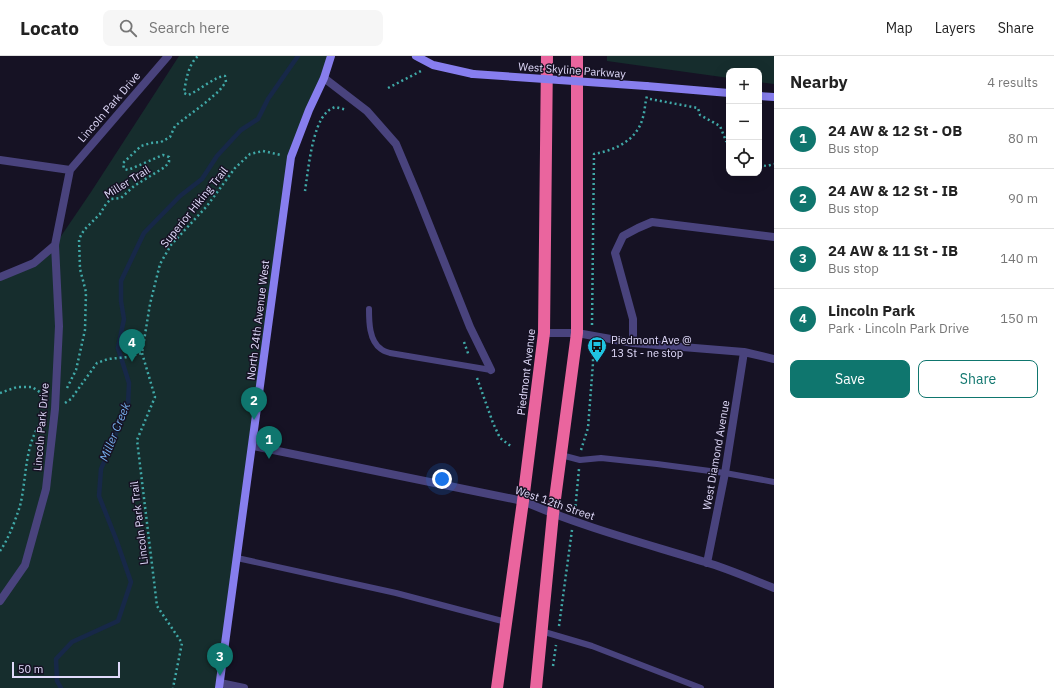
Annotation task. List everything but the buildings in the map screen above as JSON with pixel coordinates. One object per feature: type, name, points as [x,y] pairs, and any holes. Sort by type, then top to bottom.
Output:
[{"type":"highway","name":"Piedmont Avenue","points":[[497,688],[523,501],[544,333],[547,56]]},
{"type":"highway","points":[[536,688],[553,514],[577,333],[577,56]]},
{"type":"street","name":"Lincoln Park Drive","points":[[0,601],[25,564],[46,489],[55,410],[59,326],[55,245],[70,170],[168,56]]},
{"type":"street","name":"North 24th Avenue West","points":[[220,686],[291,157],[309,110],[324,78],[331,56]]},
{"type":"street","name":"West Skyline Parkway","points":[[416,56],[434,65],[473,74],[726,93]]},
{"type":"street","points":[[324,78],[367,111],[396,144],[470,327],[491,370]]},
{"type":"street","points":[[762,96],[774,97]]},
{"type":"street","points":[[0,160],[70,170]]},
{"type":"street","points":[[633,343],[633,320],[615,253],[623,236],[652,222],[774,237]]},
{"type":"street","points":[[0,277],[34,263],[55,245]]},
{"type":"street","points":[[544,333],[577,333],[633,343],[744,352],[774,359]]},
{"type":"street","name":"West Diamond Avenue","points":[[707,563],[725,473],[744,352]]},
{"type":"street","name":"West 12th Street","points":[[253,446],[523,501],[586,526],[707,563],[774,588]]},
{"type":"street","points":[[220,686],[244,688]]},
{"type":"lane","points":[[369,309],[373,339],[379,348],[390,353],[491,370]]},
{"type":"lane","points":[[561,455],[580,460],[601,458],[725,473],[774,482]]},
{"type":"lane","points":[[237,558],[396,593],[506,622]]},
{"type":"lane","points":[[541,631],[592,646],[700,688]]},
{"type":"path","name":"Miller Trail","points":[[66,391],[76,370],[85,330],[86,292],[80,269],[79,239],[84,230],[95,220],[111,199],[121,198],[134,186],[165,167],[169,162],[168,157],[163,155],[128,170],[124,169],[123,163],[141,146],[161,142],[170,137],[175,126],[224,86],[226,82],[225,76],[220,76],[193,93],[188,95],[184,93],[189,70],[193,60],[198,56]]},
{"type":"path","points":[[388,88],[434,65]]},
{"type":"path","points":[[605,152],[621,146],[634,136],[643,120],[647,103],[646,98],[698,108],[700,115],[720,126],[726,141]]},
{"type":"path","points":[[305,191],[313,143],[319,126],[326,113],[335,107],[349,111]]},
{"type":"path","name":"Superior Hiking Trail","points":[[142,353],[150,304],[160,264],[171,245],[207,206],[235,168],[250,154],[263,151],[291,157]]},
{"type":"path","points":[[762,165],[774,164]]},
{"type":"path","points":[[462,338],[493,423],[500,438],[512,447]]},
{"type":"path","points":[[108,359],[128,357],[142,353]]},
{"type":"path","name":"Lincoln Park Trail","points":[[142,353],[155,397],[137,440],[157,606],[182,643],[173,688]]},
{"type":"path","points":[[0,551],[6,542],[20,506],[27,462],[36,428],[55,410]]},
{"type":"green space","points":[[179,56],[329,56],[291,157],[219,688],[0,688],[0,277],[34,263],[55,245]]},
{"type":"green space","points":[[607,56],[774,56],[774,84],[762,82],[762,68],[726,68],[726,78],[607,61]]},
{"type":"waterway","name":"Miller Creek","points":[[61,688],[57,681],[56,659],[72,642],[118,621],[131,582],[99,496],[101,469],[128,405],[129,383],[118,348],[124,319],[121,301],[121,281],[144,233],[180,196],[202,179],[217,156],[241,130],[258,119],[268,99],[298,56]]},
{"type":"place","name":"Lincoln Park","points":[[132,362]]},
{"type":"place","name":"Piedmont Ave @ 13 St - ne stop","points":[[597,363]]},
{"type":"place","name":"24 AW & 12 St - IB","points":[[254,420]]},
{"type":"place","name":"24 AW & 12 St - OB","points":[[269,459]]},
{"type":"place","name":"24 AW & 11 St - IB","points":[[220,676]]}]
